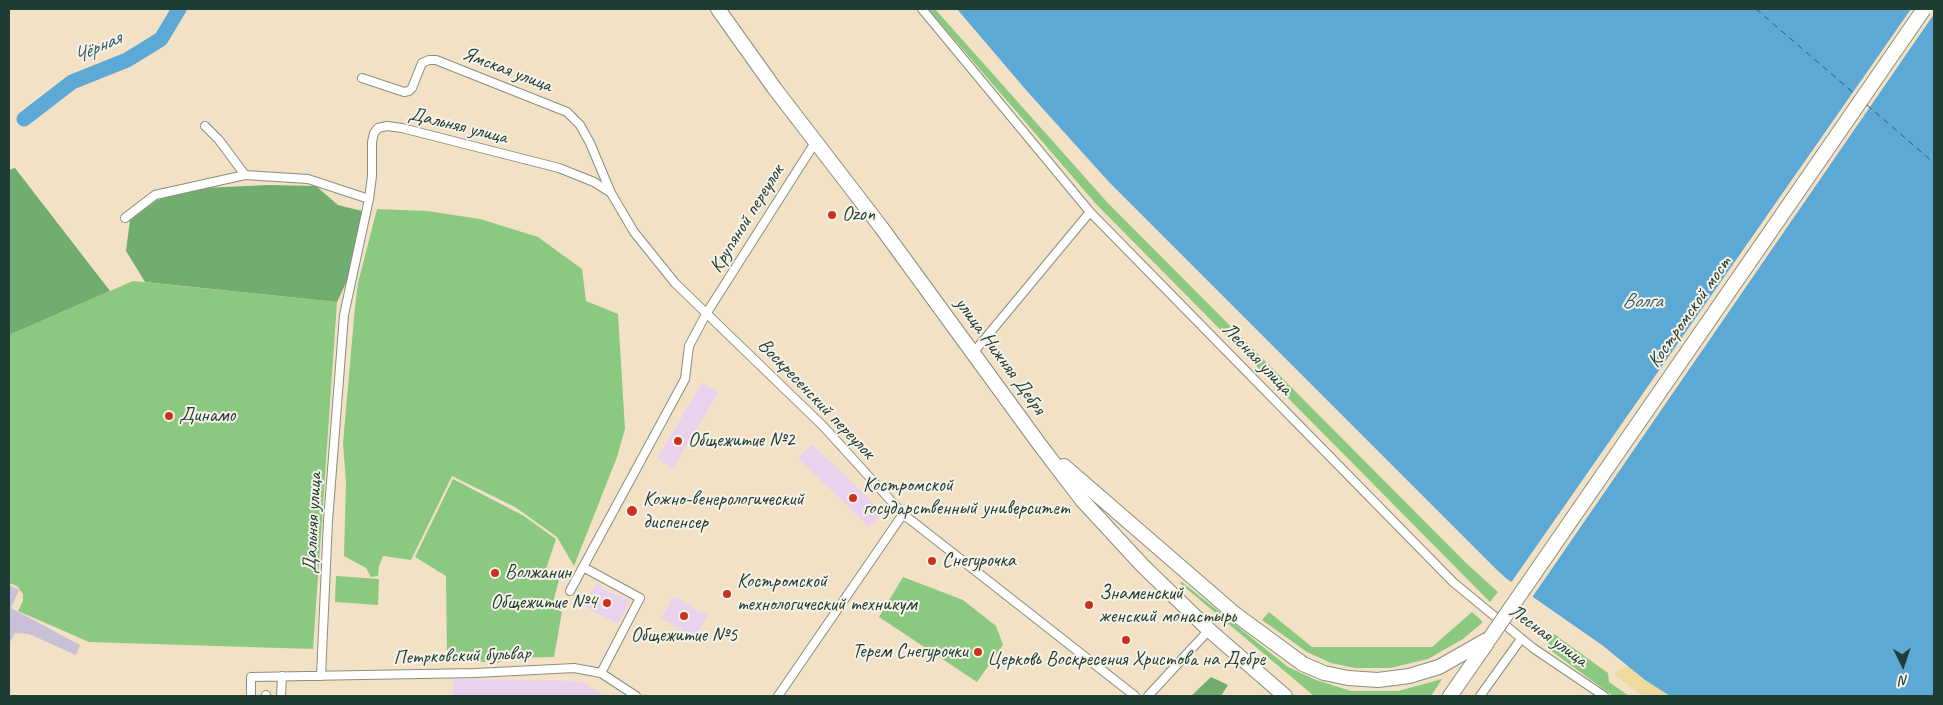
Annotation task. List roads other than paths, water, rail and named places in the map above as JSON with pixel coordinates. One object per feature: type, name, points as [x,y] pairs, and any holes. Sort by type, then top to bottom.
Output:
[{"type":"highway","name":"улица Нижняя Дебря","points":[[718,9],[775,89],[816,141],[1082,500],[1122,545],[1209,630],[1285,696]]},
{"type":"highway","name":"Костромской мост","points":[[1450,696],[1924,9]]},
{"type":"highway","points":[[1040,445],[1234,614],[1303,664],[1324,673],[1348,678],[1378,680],[1409,676],[1438,667],[1490,638]]},
{"type":"street","name":"Лесная улица","points":[[922,9],[1090,212],[1454,582],[1521,639],[1604,696]]},
{"type":"street","name":"Ямская улица","points":[[362,78],[404,92],[409,91],[412,88],[422,62],[436,60],[567,112],[580,125],[590,143],[611,193]]},
{"type":"street","points":[[205,126],[219,140],[245,175]]},
{"type":"street","name":"Дальняя улица","points":[[321,676],[328,521],[344,315],[369,200],[372,176],[372,142],[374,133],[378,128],[387,126],[402,128],[559,168],[594,182],[611,193],[634,232],[675,283],[706,314]]},
{"type":"street","name":"Крупяной переулок","points":[[706,314],[816,141]]},
{"type":"street","points":[[125,218],[156,194],[245,175],[308,179],[369,200]]},
{"type":"street","points":[[973,353],[1090,212]]},
{"type":"street","points":[[570,591],[685,379],[689,346],[706,314]]},
{"type":"street","name":"Воскресенский переулок","points":[[706,314],[816,420],[903,514],[1135,696]]},
{"type":"street","points":[[780,696],[903,514]]},
{"type":"street","points":[[583,567],[640,598],[601,673]]},
{"type":"street","points":[[1148,696],[1209,630]]},
{"type":"street","points":[[1480,696],[1521,639]]},
{"type":"street","name":"Петрковский бульвар","points":[[251,696],[252,677],[476,673],[574,668],[601,673],[636,696]]},
{"type":"street","points":[[281,696],[282,676]]},
{"type":"water","name":"Волга","points":[[957,9],[1934,9],[1934,696],[1670,696],[1645,680],[1602,645],[1507,579],[1497,570],[1109,182],[1026,90]]},
{"type":"waterway","name":"Чёрная","points":[[24,119],[72,82],[127,60],[161,39],[179,9]]},
{"type":"place","name":"Ozon","points":[[832,215]]},
{"type":"place","name":"Динамо","points":[[169,416]]},
{"type":"place","name":"Общежитие №2","points":[[678,441]]},
{"type":"place","name":"Костромской государственный университет","points":[[853,498]]},
{"type":"place","name":"Кожно-венерологический диспенсер","points":[[632,511]]},
{"type":"place","name":"Снегурочка","points":[[932,561]]},
{"type":"place","name":"Волжанин","points":[[495,573]]},
{"type":"place","name":"Костромской технологический техникум","points":[[727,594]]},
{"type":"place","name":"Общежитие №4","points":[[607,603]]},
{"type":"place","name":"Знаменский женский монастырь","points":[[1089,605]]},
{"type":"place","name":"Общежитие №5","points":[[684,616]]},
{"type":"place","name":"Церковь Воскресения Христова на Дебре","points":[[1126,640]]},
{"type":"place","name":"Терем Cнегурочки","points":[[978,652]]}]
